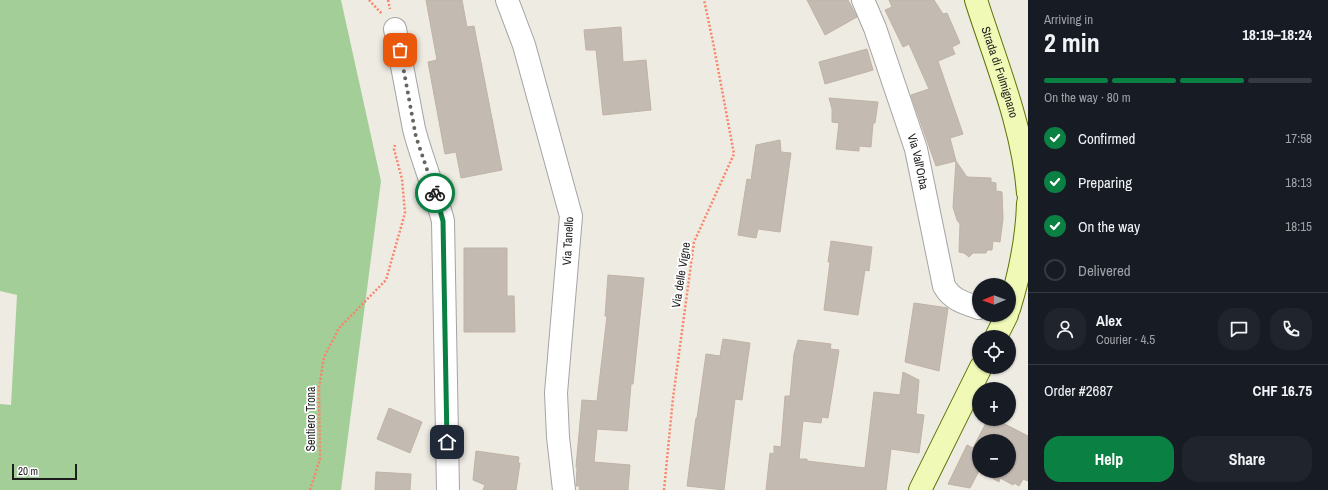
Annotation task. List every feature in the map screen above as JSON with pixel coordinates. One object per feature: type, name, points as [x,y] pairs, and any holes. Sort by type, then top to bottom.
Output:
[{"type":"main road","name":"Strada di Fulmignano","points":[[976,0],[1019,134],[1026,167],[1028,193]]},
{"type":"main road","points":[[1016,286],[1024,252],[1028,203]]},
{"type":"main road","points":[[920,490],[978,374]]},
{"type":"street","name":"Via Tanello","points":[[507,0],[524,44],[571,216],[556,393],[558,437],[564,490]]},
{"type":"street","name":"Via Vall'Orba","points":[[863,0],[875,28],[916,149],[944,286],[948,294],[953,298],[972,306]]},
{"type":"street","points":[[395,29],[414,129],[443,221],[448,490]]},
{"type":"path","name":"Via delle Vigne","points":[[664,490],[673,398],[694,242],[734,154],[704,0]]},
{"type":"path","name":"Sentiero Trona","points":[[310,490],[320,459],[319,388],[324,357],[339,328],[386,280],[405,214],[402,179],[394,149],[395,143]]},
{"type":"green space","points":[[0,0],[341,0],[381,181],[341,490],[0,490],[0,404],[11,405],[17,295],[0,291]]},
{"type":"building","points":[[426,0],[462,0],[467,27],[474,26],[502,170],[461,178],[456,152],[445,154],[428,62],[437,60]]},
{"type":"building","points":[[807,0],[848,0],[857,17],[825,35]]},
{"type":"building","points":[[889,0],[934,0],[943,14],[947,13],[960,43],[952,47],[955,54],[938,61],[963,134],[950,138],[956,161],[936,166],[911,95],[929,89],[909,44],[903,47],[885,10],[892,7]]},
{"type":"building","points":[[621,27],[623,62],[646,60],[651,110],[603,115],[596,50],[586,50],[584,30]]},
{"type":"building","points":[[867,49],[873,70],[825,84],[819,62]]},
{"type":"building","points":[[829,98],[878,102],[875,123],[873,123],[871,147],[859,146],[859,151],[836,149],[839,123],[832,122],[832,109]]},
{"type":"building","points":[[780,140],[781,152],[791,153],[780,232],[758,229],[756,238],[738,235],[747,179],[751,180],[756,145]]},
{"type":"building","points":[[956,161],[967,177],[991,178],[991,182],[996,183],[996,191],[1002,192],[1003,219],[1000,242],[993,241],[992,250],[987,250],[986,253],[973,253],[969,257],[964,253],[959,252],[960,224],[957,220],[953,207]]},
{"type":"building","points":[[831,241],[872,247],[869,271],[865,270],[858,315],[824,310]]},
{"type":"building","points":[[464,248],[507,248],[507,296],[514,296],[515,332],[464,332]]},
{"type":"building","points":[[608,275],[644,278],[633,384],[631,384],[627,431],[597,429],[594,462],[630,465],[628,490],[579,490],[580,486],[576,486],[576,467],[582,400],[597,401],[607,316],[605,316]]},
{"type":"building","points":[[914,303],[948,308],[939,371],[905,362]]},
{"type":"building","points":[[723,339],[750,343],[742,400],[735,399],[724,490],[687,486],[706,354],[720,356]]},
{"type":"building","points":[[798,340],[831,344],[830,349],[839,350],[828,418],[822,417],[821,423],[803,421],[799,459],[865,468],[874,392],[900,395],[903,372],[919,380],[916,414],[924,415],[919,453],[891,449],[886,490],[766,490],[770,453],[774,454],[774,446],[781,447],[785,396],[790,396],[794,354]]},
{"type":"building","points":[[389,408],[422,422],[410,453],[377,439]]},
{"type":"building","points":[[984,426],[1009,426],[1028,436],[1028,481],[1023,479],[1019,486],[1014,483],[1013,485],[1000,478],[1016,478],[1016,434],[980,434]]},
{"type":"building","points":[[967,445],[972,448],[972,478],[975,478],[970,488],[948,484]]},
{"type":"building","points":[[476,451],[519,457],[518,463],[520,463],[516,490],[483,490],[485,485],[473,480]]},
{"type":"building","points":[[376,472],[411,474],[410,490],[375,490]]},
{"type":"building","points":[[992,478],[1000,478],[999,482]]},
{"type":"way so far","points":[[400,50],[416,137],[435,193]]},
{"type":"route","points":[[435,193],[443,221],[447,442]]}]
